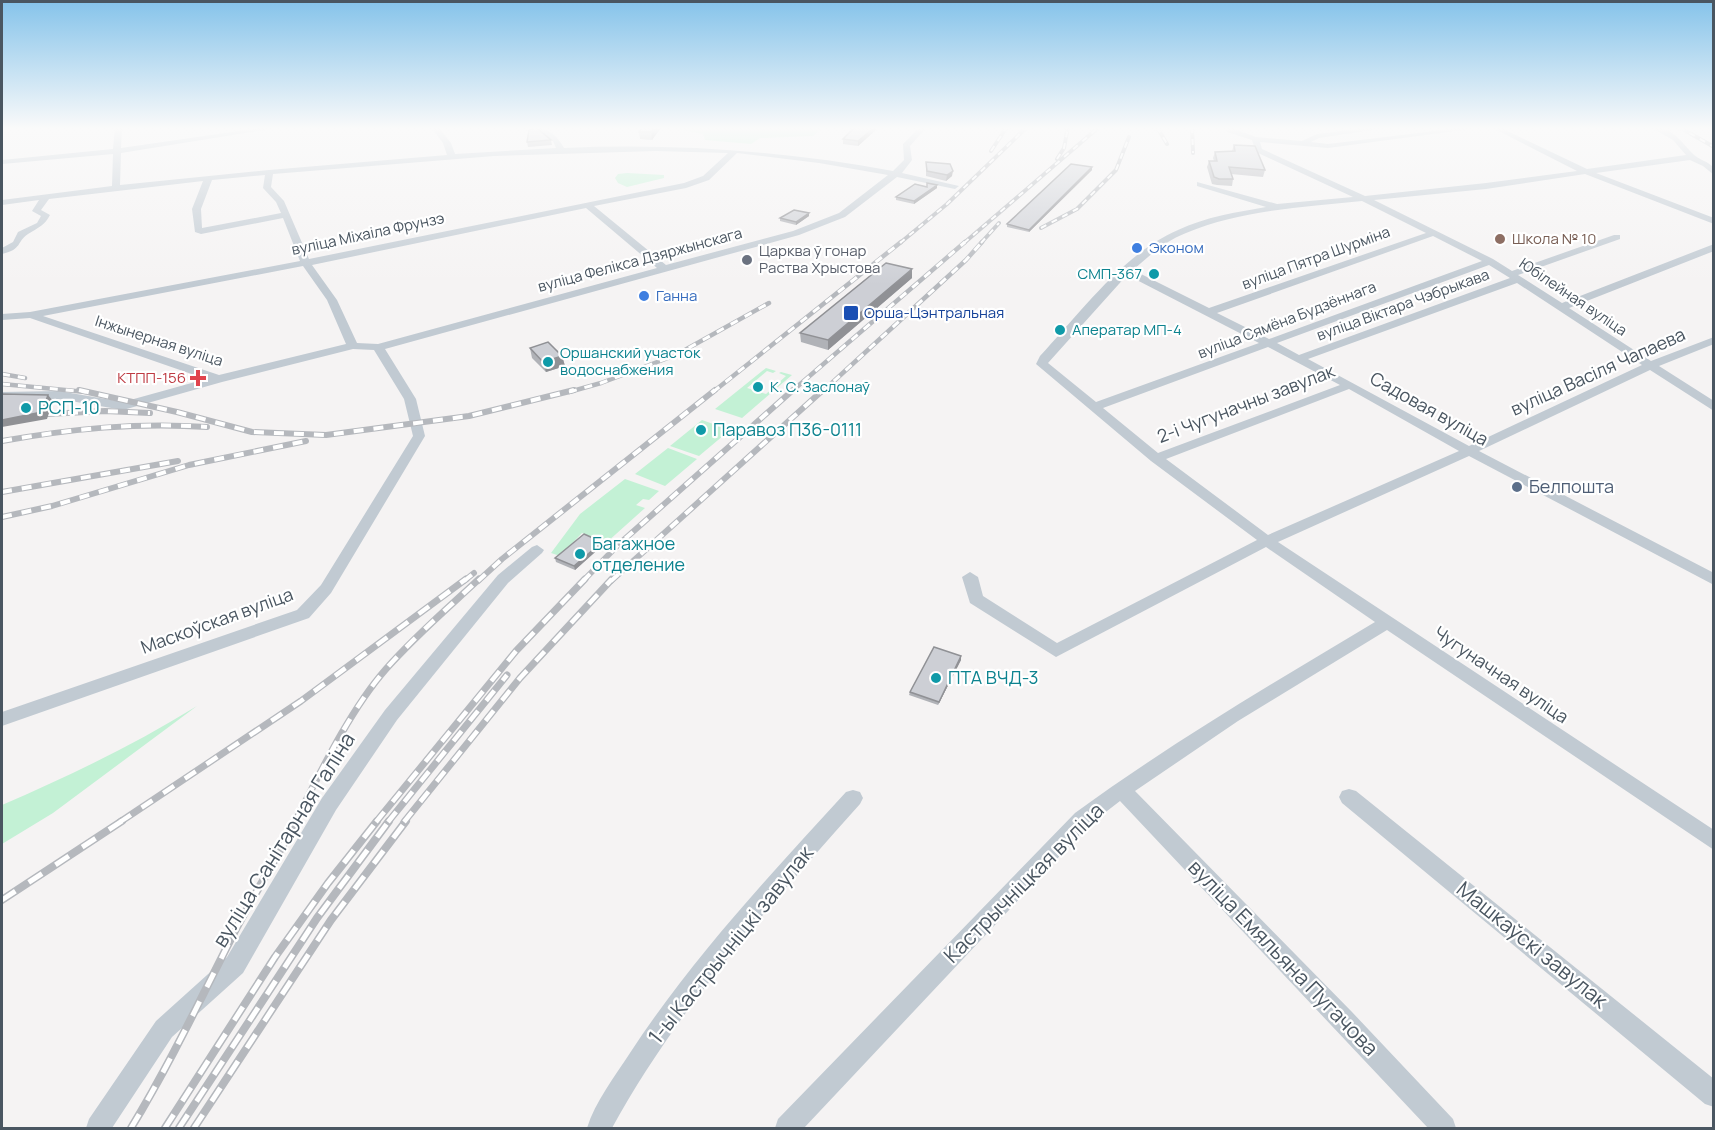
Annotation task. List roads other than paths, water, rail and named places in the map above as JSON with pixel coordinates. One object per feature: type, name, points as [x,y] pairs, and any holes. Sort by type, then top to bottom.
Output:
[{"type":"street","points":[[116,180],[116,188]]},
{"type":"street","points":[[2,202],[193,180]]},
{"type":"street","points":[[208,180],[195,204],[198,230],[284,210]]},
{"type":"street","points":[[269,180],[267,188],[284,210],[306,263],[332,300],[345,333],[353,346]]},
{"type":"street","name":"вуліца Міхаіла Фрунзэ","points":[[31,315],[306,263],[700,180]]},
{"type":"street","name":"вуліца Фелікса Дзяржынскага","points":[[378,347],[796,233],[835,218],[889,180]]},
{"type":"street","points":[[925,180],[955,186]]},
{"type":"street","name":"Юбілейная вуліца","points":[[1323,180],[1490,261],[1713,407]]},
{"type":"street","points":[[1126,270],[1158,243],[1176,234],[1227,217],[1276,207],[1486,186],[1527,180]]},
{"type":"street","points":[[1607,180],[1713,221]]},
{"type":"street","points":[[1200,184],[1276,207]]},
{"type":"street","points":[[2,251],[14,247],[19,243],[21,234],[40,225],[46,215],[36,211],[46,197]]},
{"type":"street","points":[[586,204],[664,269]]},
{"type":"street","name":"вуліца Пятра Шурміна","points":[[1209,312],[1434,233]]},
{"type":"street","name":"вуліца Віктара Чэбрыкава","points":[[1298,359],[1617,237]]},
{"type":"street","points":[[1561,307],[1713,246]]},
{"type":"street","name":"вуліца Сямёна Будзённага","points":[[1095,407],[1490,261]]},
{"type":"street","name":"Садовая вуліца","points":[[1126,270],[1350,385],[1469,452],[1713,580]]},
{"type":"street","name":"Чугуначная вуліца","points":[[1126,270],[1044,358],[1044,367],[1156,458],[1267,540],[1713,841]]},
{"type":"street","name":"Інжынерная вуліца","points":[[2,317],[31,315],[218,379],[353,346],[378,347]]},
{"type":"street","name":"вуліца Васіля Чапаева","points":[[1267,540],[1469,452],[1649,366],[1713,340]]},
{"type":"street","name":"Маскоўская вуліца","points":[[2,719],[303,614],[326,590],[382,501],[419,436],[410,399],[378,347]]},
{"type":"street","points":[[2,396],[59,395],[123,406],[218,379]]},
{"type":"street","name":"2-і Чугуначны завулак","points":[[1156,458],[1350,385]]},
{"type":"street","points":[[970,577],[976,599],[1056,651],[1267,540]]},
{"type":"street","name":"вуліца Санітарная Галіна","points":[[98,1128],[164,1029],[235,965],[329,804],[391,715],[504,579],[537,550]]},
{"type":"street","name":"Кастрычніцкая вуліца","points":[[787,1128],[1082,819],[1121,789],[1198,738],[1388,622]]},
{"type":"street","name":"вуліца Емяльяна Пугачова","points":[[1121,789],[1344,1020],[1444,1128]]},
{"type":"street","name":"Машкаўскі завулак","points":[[1349,797],[1652,1042],[1713,1095]]},
{"type":"street","name":"1-ы Кастрычніцкі завулак","points":[[599,1128],[665,1020],[776,883],[853,798]]},
{"type":"railway","points":[[900,243],[972,180]]},
{"type":"railway","points":[[964,243],[1038,180]]},
{"type":"railway","points":[[1041,228],[1077,209],[1106,180]]},
{"type":"railway","points":[[981,243],[999,223]]},
{"type":"railway","points":[[713,392],[901,242]]},
{"type":"railway","points":[[791,392],[965,242]]},
{"type":"railway","points":[[822,392],[966,260],[982,242]]},
{"type":"railway","points":[[569,392],[601,383],[676,355],[769,303]]},
{"type":"railway","points":[[2,374],[25,378]]},
{"type":"railway","points":[[2,384],[86,392]]},
{"type":"railway","points":[[79,390],[252,432],[326,435],[469,416],[574,390]]},
{"type":"railway","points":[[478,581],[502,559],[715,390]]},
{"type":"railway","points":[[583,581],[618,545],[793,390]]},
{"type":"railway","points":[[611,581],[823,390]]},
{"type":"railway","points":[[48,414],[105,411],[150,413]]},
{"type":"railway","points":[[2,441],[104,428],[155,425],[207,427]]},
{"type":"railway","points":[[2,517],[52,506],[189,465],[306,441]]},
{"type":"railway","points":[[2,492],[178,461]]},
{"type":"railway","points":[[464,581],[474,573]]},
{"type":"railway","points":[[120,822],[301,701],[466,579]]},
{"type":"railway","points":[[295,822],[336,742],[373,685],[408,645],[479,579]]},
{"type":"railway","points":[[376,822],[516,651],[585,579]]},
{"type":"railway","points":[[404,822],[520,678],[612,579]]},
{"type":"railway","points":[[388,822],[507,675]]},
{"type":"railway","points":[[2,900],[122,821]]},
{"type":"railway","points":[[131,1128],[296,821]]},
{"type":"railway","points":[[165,1128],[275,957],[328,883],[377,821]]},
{"type":"railway","points":[[179,1128],[317,918],[389,821]]},
{"type":"railway","points":[[194,1128],[331,920],[406,821]]},
{"type":"place","name":"Школа № 10","points":[[1500,239]]},
{"type":"place","name":"Эконом","points":[[1137,248]]},
{"type":"place","name":"Царква ў гонар Раства Хрыстова","points":[[747,260]]},
{"type":"place","name":"СМП-367","points":[[1154,274]]},
{"type":"place","name":"Ганна","points":[[644,296]]},
{"type":"place","name":"Орша-Цэнтральная","points":[[851,313]]},
{"type":"place","name":"Аператар МП-4","points":[[1060,330]]},
{"type":"place","name":"Оршанский участок водоснабжения","points":[[548,362]]},
{"type":"place","name":"КТПП-156","points":[[198,378]]},
{"type":"place","name":"К. С. Заслонаў","points":[[758,387]]},
{"type":"place","name":"РСП-10","points":[[26,408]]},
{"type":"place","name":"Паравоз П36-0111","points":[[701,430]]},
{"type":"place","name":"Белпошта","points":[[1517,487]]},
{"type":"place","name":"Багажное отделение","points":[[580,554]]},
{"type":"place","name":"ПТА ВЧД-3","points":[[936,678]]}]
